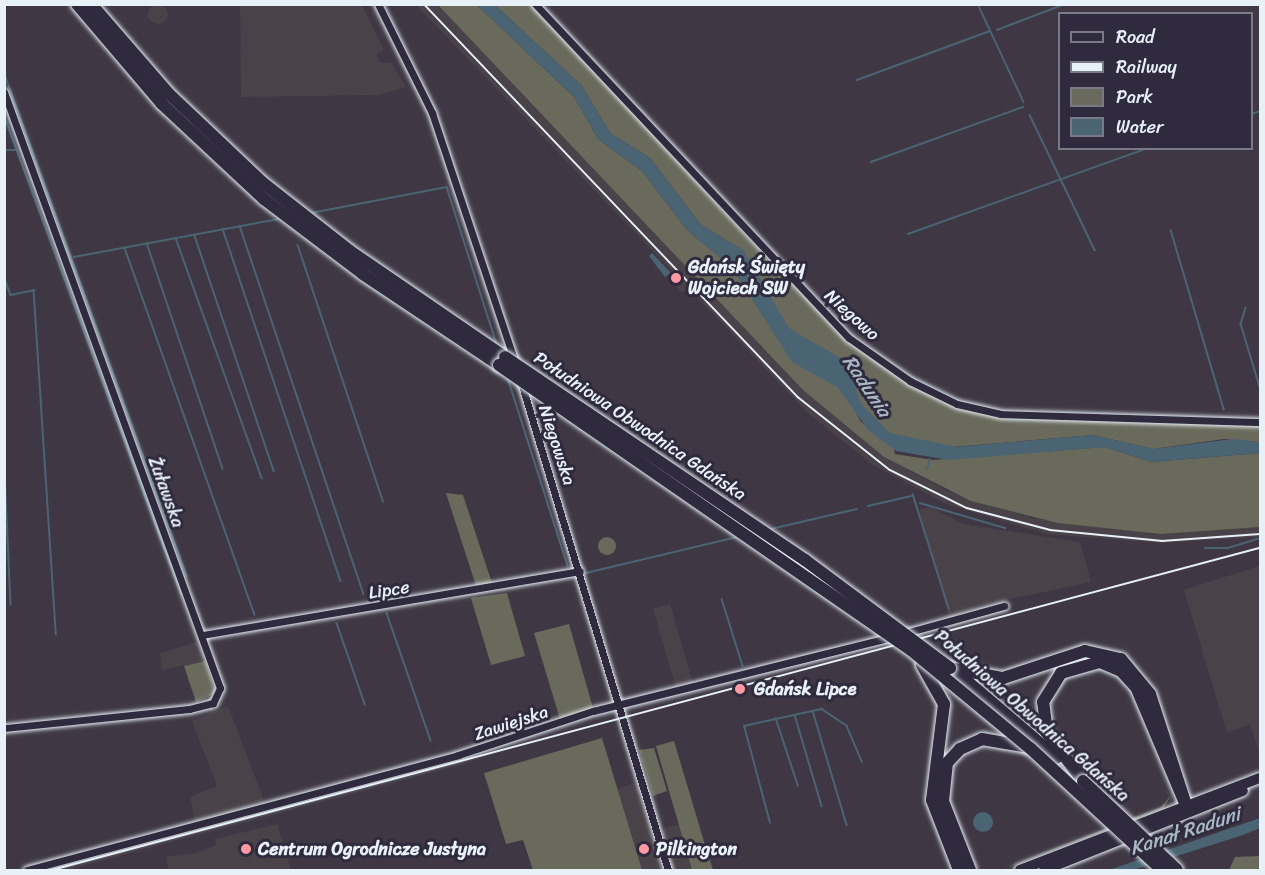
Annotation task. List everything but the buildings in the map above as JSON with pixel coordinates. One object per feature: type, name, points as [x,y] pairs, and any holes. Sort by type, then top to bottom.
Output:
[{"type":"highway","name":"Południowa Obwodnica Gdańska","points":[[77,4],[162,104],[255,191],[363,274],[757,540],[899,640],[1030,748],[1162,870]]},
{"type":"highway","name":"Południowa Obwodnica Gdańska","points":[[91,4],[192,118],[298,212],[805,560],[950,668],[1083,781],[1177,870]]},
{"type":"highway","points":[[899,640],[942,697],[944,721],[931,791],[962,865]]},
{"type":"highway","points":[[950,668],[1003,678],[1078,652],[1110,654],[1142,680],[1164,748],[1187,807]]},
{"type":"highway","points":[[1083,781],[1050,740],[1042,718],[1048,688],[1076,665],[1100,662],[1127,676],[1164,748]]},
{"type":"highway","points":[[962,865],[941,793],[948,763],[960,749],[982,739],[1030,748]]},
{"type":"main road","points":[[1020,870],[1260,778]]},
{"type":"main road","points":[[1044,870],[1187,807],[1260,785]]},
{"type":"street","name":"Niegowska","points":[[378,4],[432,113],[580,571],[668,870]]},
{"type":"street","name":"Niegowo","points":[[535,4],[849,338],[910,381],[957,404],[1001,414],[1260,422]]},
{"type":"street","name":"Żuławska","points":[[4,92],[220,688],[213,703],[177,712],[4,728]]},
{"type":"street","name":"Lipce","points":[[202,635],[580,571]]},
{"type":"street","name":"Zawiejska","points":[[27,870],[458,755],[619,706],[1004,606]]},
{"type":"shaded area","points":[[158,4],[165,7],[168,14],[165,21],[158,24],[151,21],[148,14],[151,7]]},
{"type":"shaded area","points":[[240,5],[362,5],[384,50],[377,54],[380,63],[392,63],[406,87],[379,95],[241,97]]},
{"type":"shaded area","points":[[416,5],[438,5],[803,390],[884,457],[948,491],[1031,518],[1161,534],[1260,527],[1260,537],[1161,543],[1047,534],[946,504],[873,465],[809,414],[688,288],[682,293],[669,279],[674,273]]},
{"type":"shaded area","points":[[930,507],[964,524],[1080,542],[1091,582],[981,605],[949,618],[919,510]]},
{"type":"shaded area","points":[[1259,566],[1260,748],[1258,749],[1250,724],[1227,733],[1184,590]]},
{"type":"shaded area","points":[[670,604],[693,683],[676,688],[653,609]]},
{"type":"shaded area","points":[[198,642],[205,661],[162,670],[160,653]]},
{"type":"shaded area","points":[[228,706],[265,803],[195,822],[190,797],[217,786],[192,721]]},
{"type":"shaded area","points":[[636,782],[662,870],[642,870],[617,789]]},
{"type":"shaded area","name":"Centrum Ogrodnicze Justyna","points":[[277,824],[291,870],[168,870],[166,857],[197,853],[216,845],[215,839]]},
{"type":"shaded area","points":[[679,824],[692,870],[673,870],[662,829]]},
{"type":"green space","points":[[438,5],[477,5],[574,97],[599,140],[642,171],[688,231],[732,267],[781,344],[834,373],[861,422],[893,445],[895,454],[933,460],[1105,447],[1152,462],[1260,453],[1260,527],[1161,534],[1058,523],[971,501],[884,457],[803,390]]},
{"type":"green space","points":[[495,5],[533,5],[751,241],[848,340],[883,364],[973,410],[1260,424],[1260,442],[1224,439],[1153,449],[1093,435],[929,449],[890,433],[872,422],[828,351],[791,334],[743,250],[701,225],[650,158],[610,133],[582,86]]},
{"type":"green space","points":[[446,493],[463,495],[492,583],[476,586]]},
{"type":"green space","points":[[607,537],[613,540],[616,546],[613,552],[607,555],[601,552],[598,546],[601,540]]},
{"type":"green space","points":[[507,593],[525,656],[491,665],[471,598]]},
{"type":"green space","points":[[569,624],[593,708],[560,719],[534,633]]},
{"type":"green space","points":[[205,661],[216,693],[196,702],[184,666]]},
{"type":"green space","points":[[602,738],[642,870],[533,870],[523,840],[506,844],[484,773]]},
{"type":"green space","points":[[674,741],[713,870],[692,870],[656,746]]},
{"type":"green space","points":[[654,748],[667,791],[653,796],[639,750]]},
{"type":"green space","points":[[1172,794],[1163,809],[999,870],[1161,807]]},
{"type":"green space","points":[[1260,856],[1260,870],[1229,870],[1235,857]]},
{"type":"water","points":[[477,5],[495,5],[582,86],[610,133],[650,158],[701,225],[743,250],[789,328],[845,361],[859,380],[855,387],[861,404],[890,433],[957,447],[1093,435],[1153,449],[1232,439],[1260,442],[1260,453],[1152,462],[1105,447],[949,460],[896,451],[869,431],[837,387],[792,362],[732,267],[688,231],[642,171],[599,140],[574,97]]},
{"type":"water","points":[[652,253],[671,273],[665,277],[649,256]]},
{"type":"water","points":[[983,812],[990,815],[993,822],[990,829],[983,832],[976,829],[973,822],[976,815]]},
{"type":"water","points":[[1260,818],[1260,828],[1243,835],[1133,870],[1109,870]]},
{"type":"waterway","points":[[978,4],[1024,102]]},
{"type":"waterway","points":[[997,30],[1065,4]]},
{"type":"waterway","points":[[857,80],[990,31]]},
{"type":"waterway","points":[[4,72],[187,576]]},
{"type":"waterway","points":[[871,162],[1023,107]]},
{"type":"waterway","points":[[1253,114],[1260,111]]},
{"type":"waterway","points":[[4,115],[182,595]]},
{"type":"waterway","points":[[1030,115],[1095,250]]},
{"type":"waterway","points":[[4,150],[17,150]]},
{"type":"waterway","points":[[908,234],[1142,150]]},
{"type":"waterway","points":[[311,213],[447,187],[497,345]]},
{"type":"waterway","points":[[74,257],[279,219]]},
{"type":"waterway","points":[[240,226],[364,594]]},
{"type":"waterway","points":[[223,229],[341,581]]},
{"type":"waterway","points":[[1171,230],[1224,409]]},
{"type":"waterway","points":[[195,236],[274,471]]},
{"type":"waterway","points":[[176,238],[262,478]]},
{"type":"waterway","points":[[147,243],[223,469]]},
{"type":"waterway","points":[[298,245],[383,501]]},
{"type":"waterway","points":[[125,248],[255,615]]},
{"type":"waterway","points":[[4,277],[11,295],[34,290],[56,634]]},
{"type":"waterway","points":[[1246,308],[1241,324],[1260,387]]},
{"type":"waterway","points":[[508,378],[568,566]]},
{"type":"waterway","points":[[4,451],[11,605]]},
{"type":"waterway","points":[[927,469],[930,459]]},
{"type":"waterway","points":[[913,494],[949,608]]},
{"type":"waterway","points":[[868,506],[911,496]]},
{"type":"waterway","points":[[920,503],[1005,528]]},
{"type":"waterway","points":[[771,529],[857,509]]},
{"type":"waterway","points":[[586,573],[737,537]]},
{"type":"waterway","points":[[1205,548],[1228,548],[1260,538]]},
{"type":"waterway","points":[[722,599],[743,666]]},
{"type":"waterway","points":[[387,613],[431,741]]},
{"type":"waterway","points":[[337,623],[365,704]]},
{"type":"waterway","points":[[770,823],[744,726],[822,709],[847,726],[862,762]]},
{"type":"waterway","points":[[813,711],[847,825]]},
{"type":"waterway","points":[[795,715],[822,806]]},
{"type":"waterway","points":[[776,718],[798,785]]},
{"type":"railway","points":[[424,4],[798,397],[890,470],[967,508],[1050,530],[1162,541],[1260,534]]},
{"type":"railway","points":[[52,870],[1260,548]]},
{"type":"place","name":"Gdańsk Święty Wojciech SW","points":[[676,278]]},
{"type":"place","name":"Gdańsk Lipce","points":[[740,689]]},
{"type":"place","name":"Centrum Ogrodnicze Justyna","points":[[246,849]]},
{"type":"place","name":"Pilkington","points":[[644,849]]},
{"type":"water label","name":"Radunia","points":[[867,386]]},
{"type":"water label","name":"Kanał Raduni","points":[[1185,831]]}]
